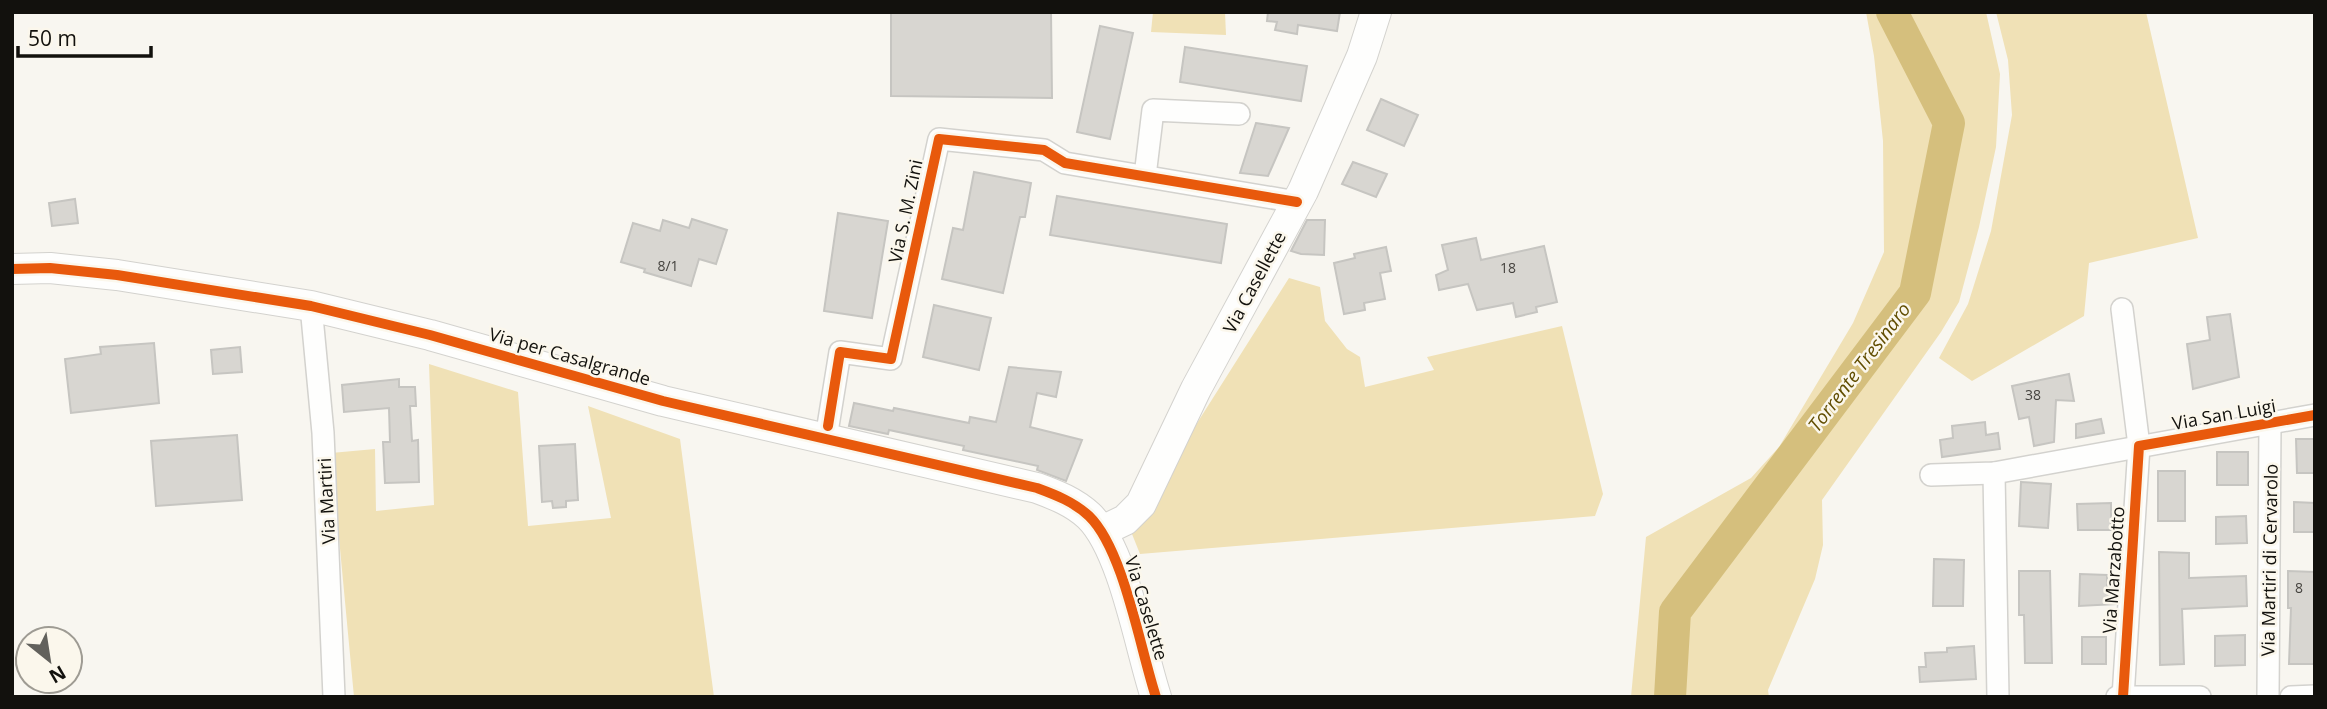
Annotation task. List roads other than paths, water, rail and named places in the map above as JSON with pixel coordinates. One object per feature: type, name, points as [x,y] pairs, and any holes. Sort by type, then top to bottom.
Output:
[{"type":"street","name":"Via Casellette","points":[[1102,531],[1125,520],[1141,504],[1196,389],[1297,202],[1362,56],[1376,12]]},
{"type":"street","points":[[1145,176],[1153,110],[1239,114]]},
{"type":"street","name":"Via S. M. Zini","points":[[828,426],[840,352],[891,359],[939,139],[1044,150],[1065,163],[1297,202]]},
{"type":"street","name":"Via per Casalgrande","points":[[12,269],[50,268],[117,275],[312,306],[430,335],[663,401],[1037,488],[1076,505],[1102,531]]},
{"type":"street","name":"Via Martiri","points":[[312,306],[323,433],[334,697]]},
{"type":"street","name":"Via Marzabotto","points":[[2122,309],[2139,446],[2123,696]]},
{"type":"street","name":"Via San Luigi","points":[[1931,475],[1994,473],[2315,415]]},
{"type":"street","name":"Via Martiri di Cervarolo","points":[[2268,697],[2270,424]]},
{"type":"street","points":[[1994,473],[1998,697]]},
{"type":"street","name":"Via Caselette","points":[[1102,531],[1119,569],[1156,697]]},
{"type":"street","points":[[2291,697],[2315,696]]},
{"type":"street","points":[[2117,697],[2200,697]]},
{"type":"waterway","name":"Torrente Tresinaro","points":[[1670,697],[1675,612],[1915,293],[1949,123],[1892,12]]}]
